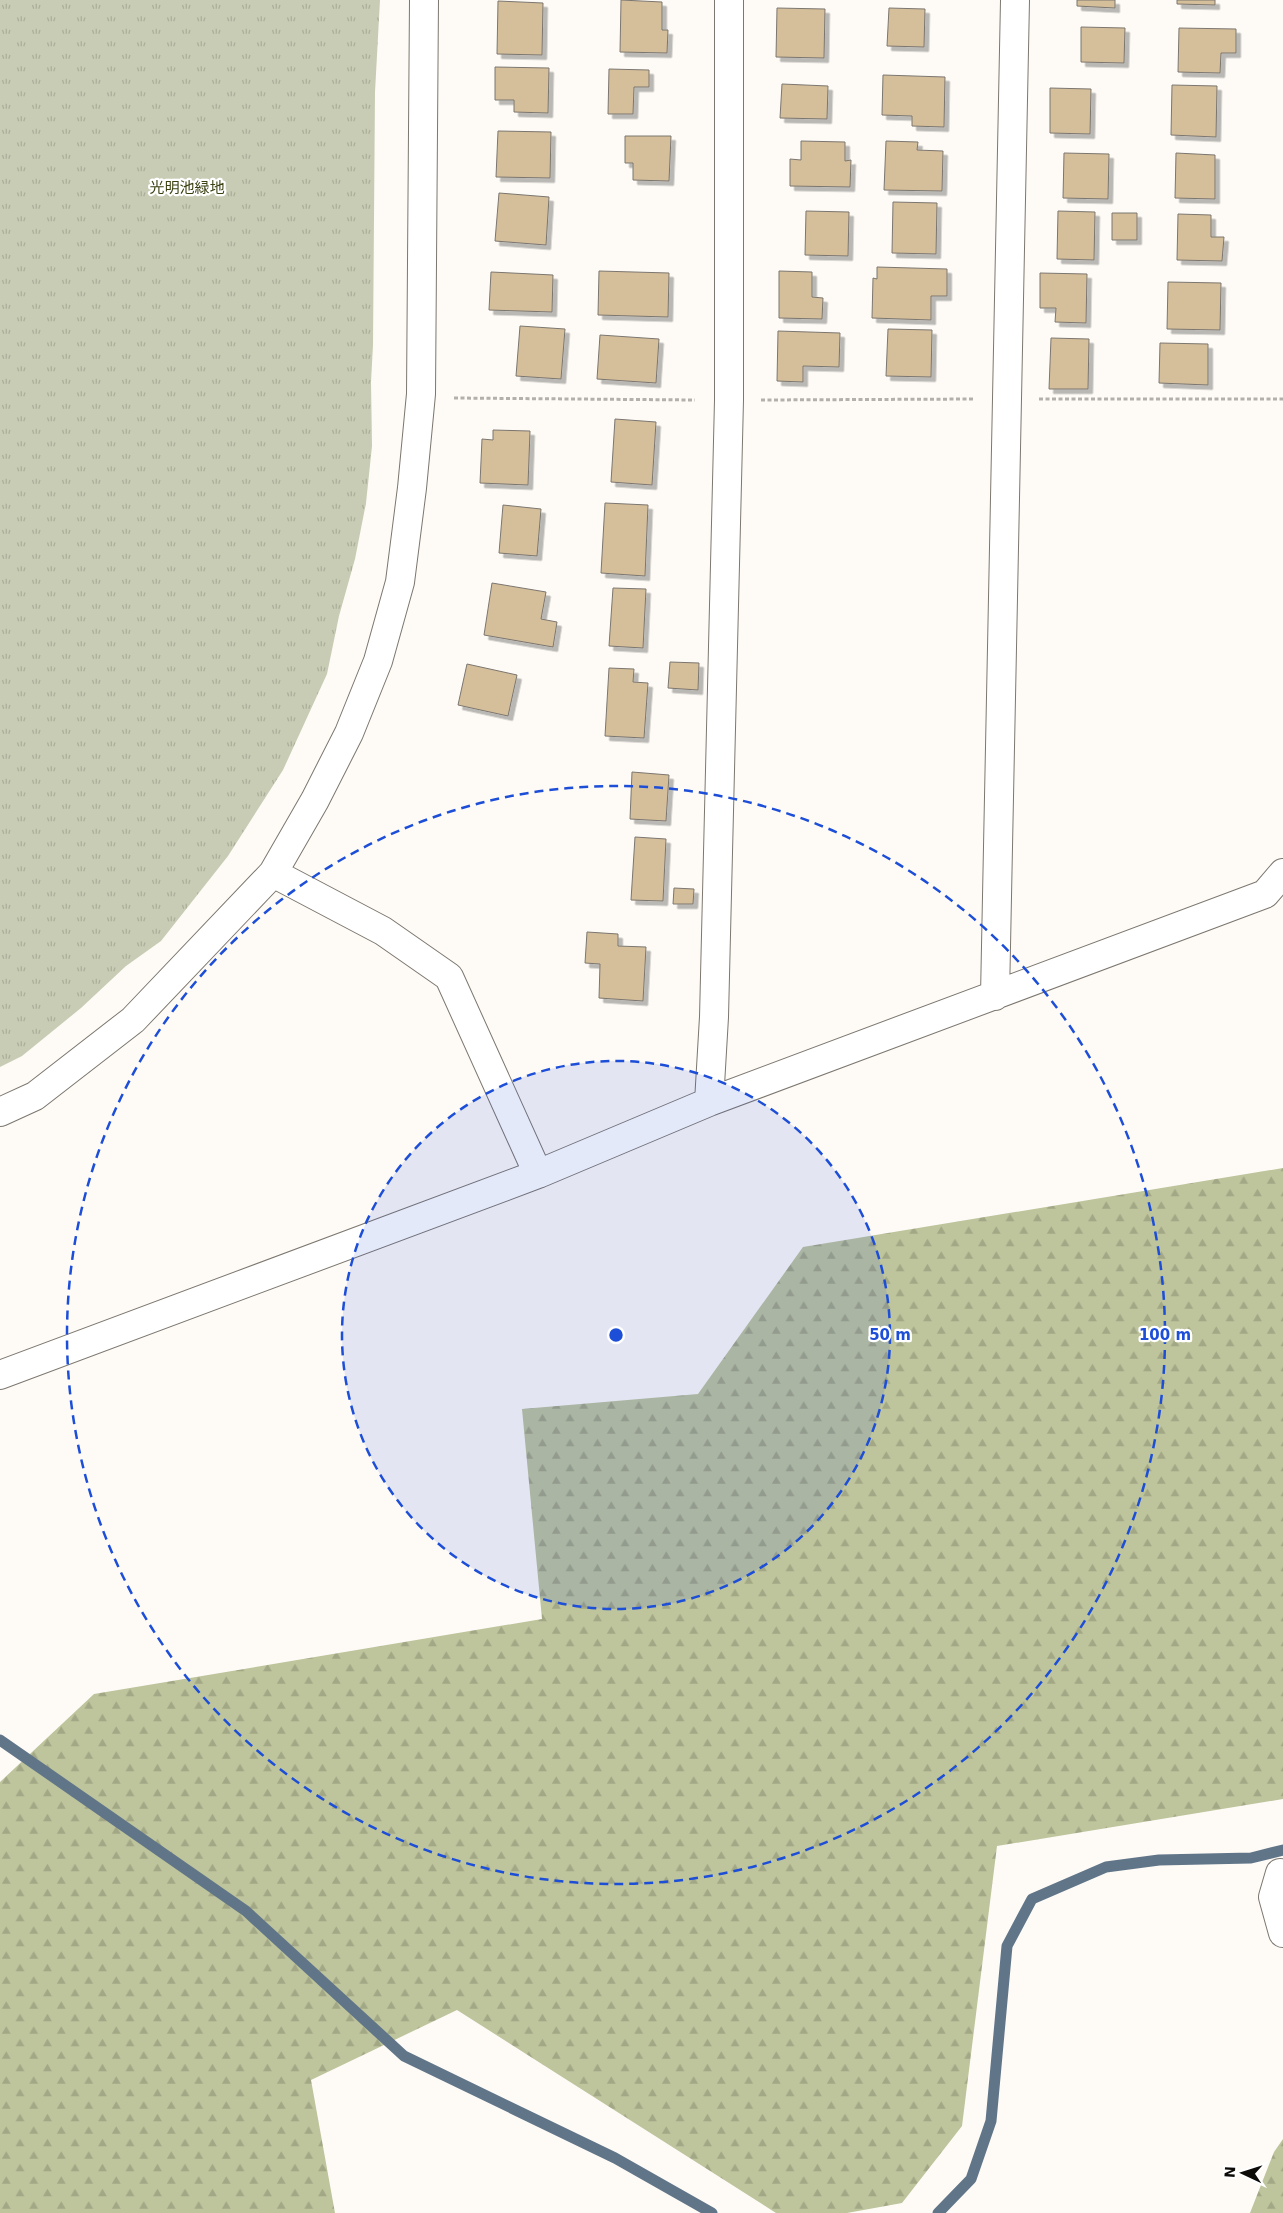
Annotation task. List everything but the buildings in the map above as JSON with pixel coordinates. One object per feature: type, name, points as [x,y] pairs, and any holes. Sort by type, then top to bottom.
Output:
[{"type":"street","points":[[0,1112],[35,1096],[133,1020],[273,873],[315,800],[349,733],[378,661],[400,582],[421,394],[424,0]]},
{"type":"street","points":[[708,1102],[714,1017],[729,400],[730,0]]},
{"type":"street","points":[[995,996],[1015,0]]},
{"type":"street","points":[[273,873],[383,931],[449,977],[538,1174]]},
{"type":"street","points":[[0,1375],[538,1174],[708,1102],[1265,894],[1283,873]]},
{"type":"street","points":[[1280,1873],[1273,1897],[1283,1933]]},
{"type":"path","points":[[453,398],[729,400],[1283,399]]},
{"type":"green space","name":"光明池緑地","points":[[0,0],[380,0],[375,92],[371,382],[372,446],[366,503],[355,559],[339,616],[327,674],[283,770],[228,856],[161,941],[126,966],[81,1008],[22,1056],[0,1067]]},
{"type":"green space","points":[[1283,1168],[1283,1799],[997,1846],[962,2126],[902,2203],[847,2213],[776,2213],[457,2010],[311,2080],[335,2213],[0,2213],[0,1782],[94,1694],[542,1619],[522,1409],[698,1394],[803,1247]]},
{"type":"green space","points":[[1283,2139],[1283,2213],[1250,2213],[1274,2152]]},
{"type":"waterway","points":[[0,1740],[246,1911],[404,2056],[615,2158],[712,2213]]},
{"type":"waterway","points":[[938,2213],[971,2179],[991,2121],[1007,1946],[1032,1899],[1106,1867],[1159,1860],[1251,1858],[1283,1850]]}]
